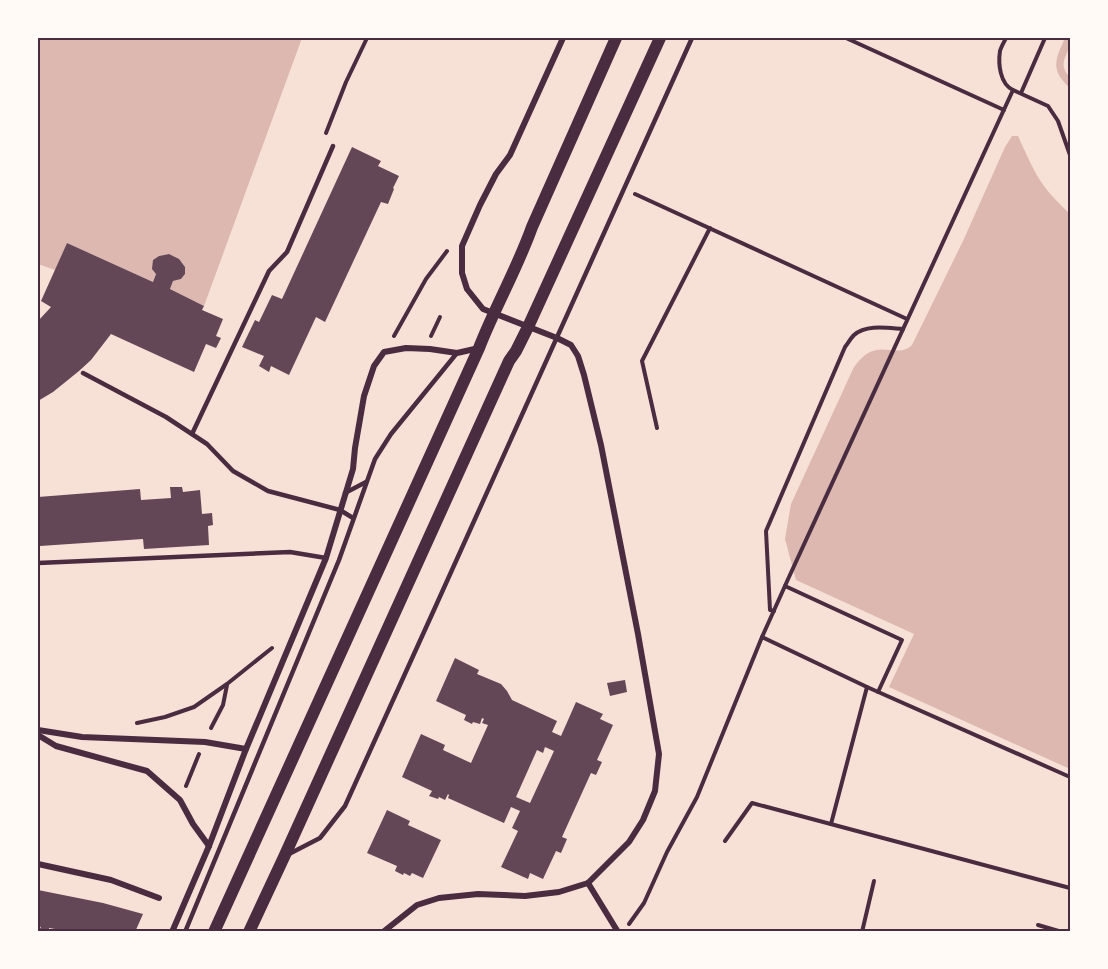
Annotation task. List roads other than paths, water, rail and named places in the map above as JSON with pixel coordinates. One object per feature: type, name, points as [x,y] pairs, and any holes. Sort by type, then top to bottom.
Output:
[{"type":"main road","points":[[214,932],[526,243],[616,38]]},
{"type":"main road","points":[[249,932],[504,371],[528,327],[660,38]]},
{"type":"street","points":[[382,932],[417,905],[438,898],[478,894],[525,896],[559,892],[588,883],[629,842],[643,820],[656,791],[659,754],[638,634],[601,445],[578,356],[571,345],[557,338],[483,309],[467,289],[462,273],[462,246],[496,174],[510,155],[563,38]]},
{"type":"street","points":[[172,932],[326,558],[353,469],[364,396],[374,366],[384,352],[406,348],[458,353],[478,348]]},
{"type":"street","points":[[38,730],[82,737],[205,742],[246,749]]},
{"type":"street","points":[[38,735],[56,746],[147,771],[180,800],[193,824],[209,846]]},
{"type":"street","points":[[38,864],[111,880],[159,898]]},
{"type":"street","points":[[588,883],[618,932]]},
{"type":"lane","points":[[284,857],[320,838],[345,806],[692,38]]},
{"type":"lane","points":[[192,434],[269,271],[287,252],[333,146]]},
{"type":"lane","points":[[185,932],[339,560],[375,459],[391,434],[458,353]]},
{"type":"lane","points":[[82,373],[166,417],[207,444],[233,471],[268,491],[340,510],[353,518]]},
{"type":"lane","points":[[345,493],[366,482]]},
{"type":"lane","points":[[38,563],[290,552],[326,558]]}]
